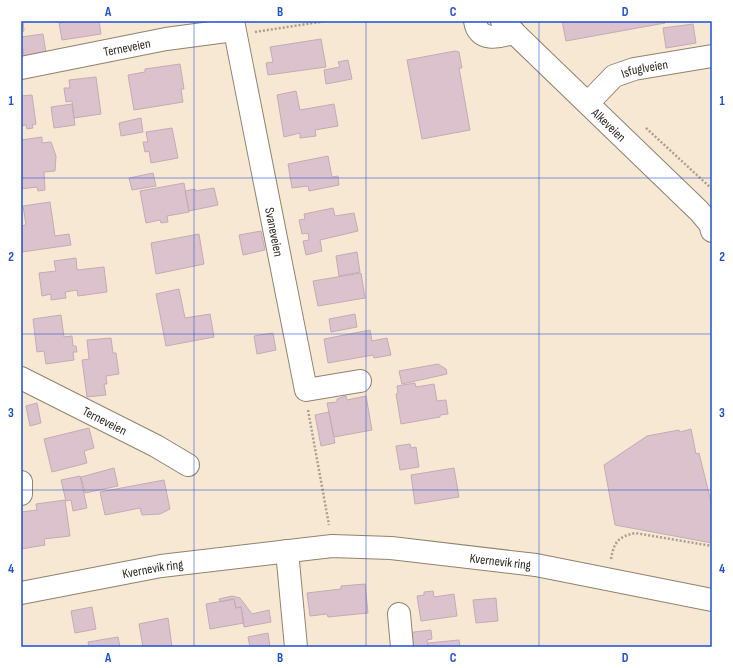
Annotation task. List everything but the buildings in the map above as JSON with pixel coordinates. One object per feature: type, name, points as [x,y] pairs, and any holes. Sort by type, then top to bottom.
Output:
[{"type":"street","points":[[475,21],[476,26],[483,34],[490,38],[502,37],[508,26]]},
{"type":"street","name":"Terneveien","points":[[21,68],[233,25]]},
{"type":"street","name":"Svaneveien","points":[[233,25],[251,108],[306,390]]},
{"type":"street","name":"Alkeveien","points":[[508,26],[699,211],[710,224],[712,231]]},
{"type":"street","name":"Isfuglveien","points":[[588,103],[614,76],[634,69],[712,56]]},
{"type":"street","name":"Terneveien","points":[[21,378],[156,446],[188,465]]},
{"type":"street","points":[[306,390],[360,381]]},
{"type":"street","points":[[21,482],[21,494]]},
{"type":"street","name":"Kvernevik ring","points":[[21,593],[160,566],[332,546],[392,548],[536,565],[712,600]]},
{"type":"street","points":[[287,551],[296,647]]},
{"type":"street","points":[[399,614],[402,647]]},
{"type":"path","points":[[233,25],[247,33],[326,21]]},
{"type":"path","points":[[306,390],[307,405],[332,546]]},
{"type":"path","points":[[611,559],[614,547],[623,536],[635,533],[712,546]]}]
